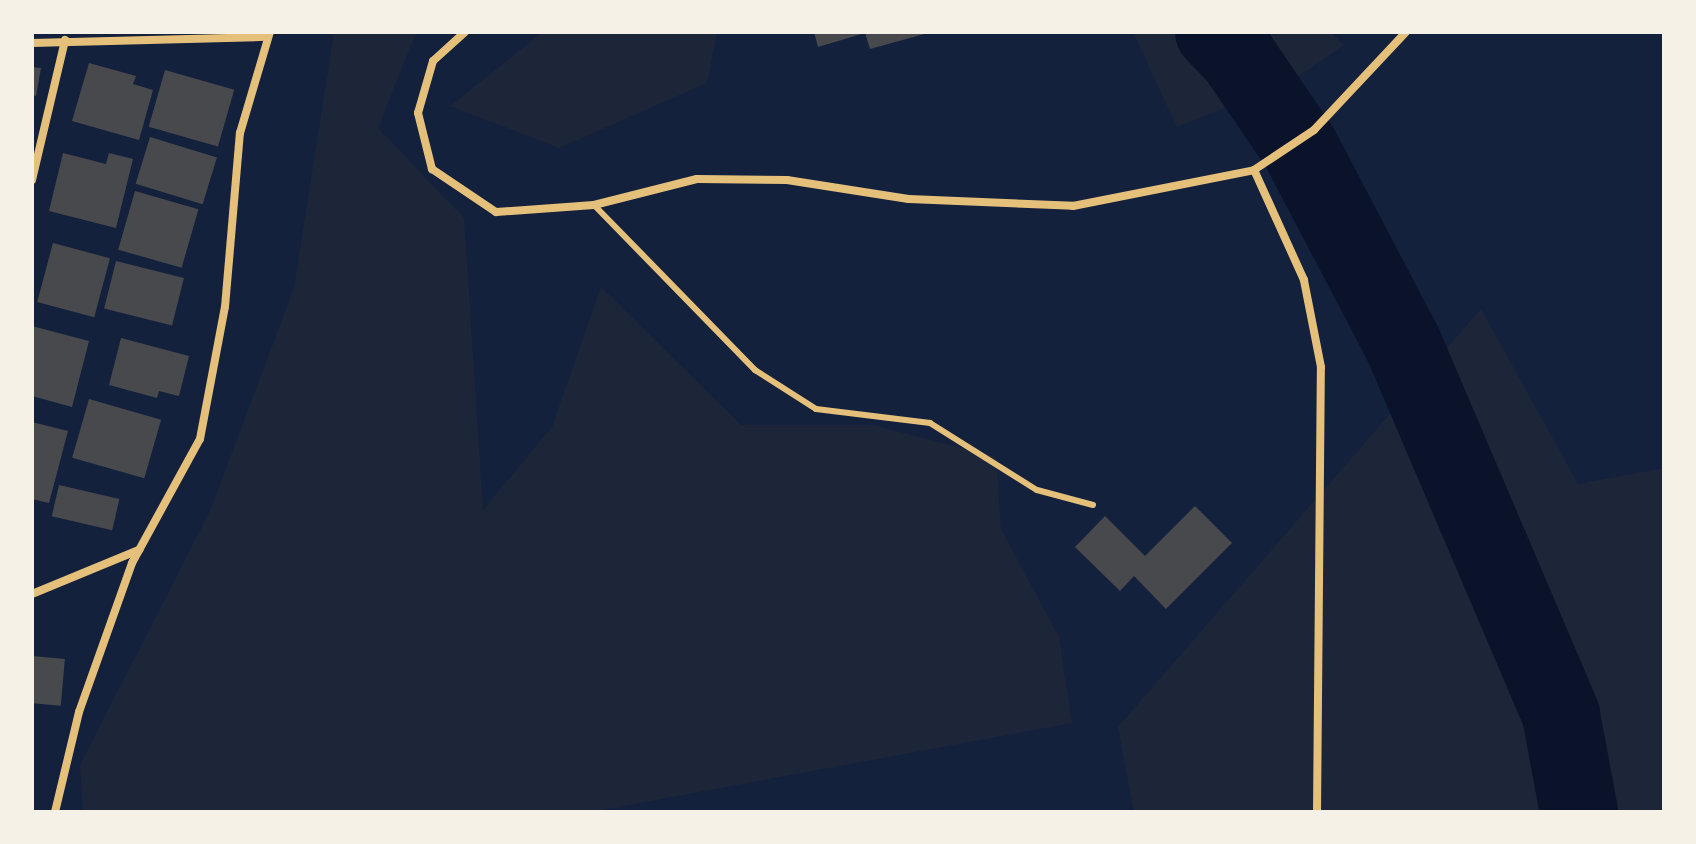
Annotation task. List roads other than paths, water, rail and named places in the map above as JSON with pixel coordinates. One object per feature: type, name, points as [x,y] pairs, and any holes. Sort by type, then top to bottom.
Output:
[{"type":"street","points":[[465,32],[433,61],[418,113],[432,169],[496,212],[594,205],[697,179],[787,180],[909,199],[1073,206],[1254,170],[1314,130],[1406,32]]},
{"type":"street","points":[[32,43],[268,34],[240,133],[225,307],[200,439],[140,550],[79,712],[55,812]]},
{"type":"street","points":[[32,180],[65,40]]},
{"type":"street","points":[[1254,170],[1304,280],[1321,367],[1317,812]]},
{"type":"street","points":[[32,594],[140,550]]},
{"type":"lane","points":[[594,205],[755,370],[816,409],[859,410],[930,423],[1037,490],[1093,505]]},
{"type":"waterway","points":[[1214,32],[1238,57],[1300,148],[1403,344],[1561,715],[1579,812]]}]
